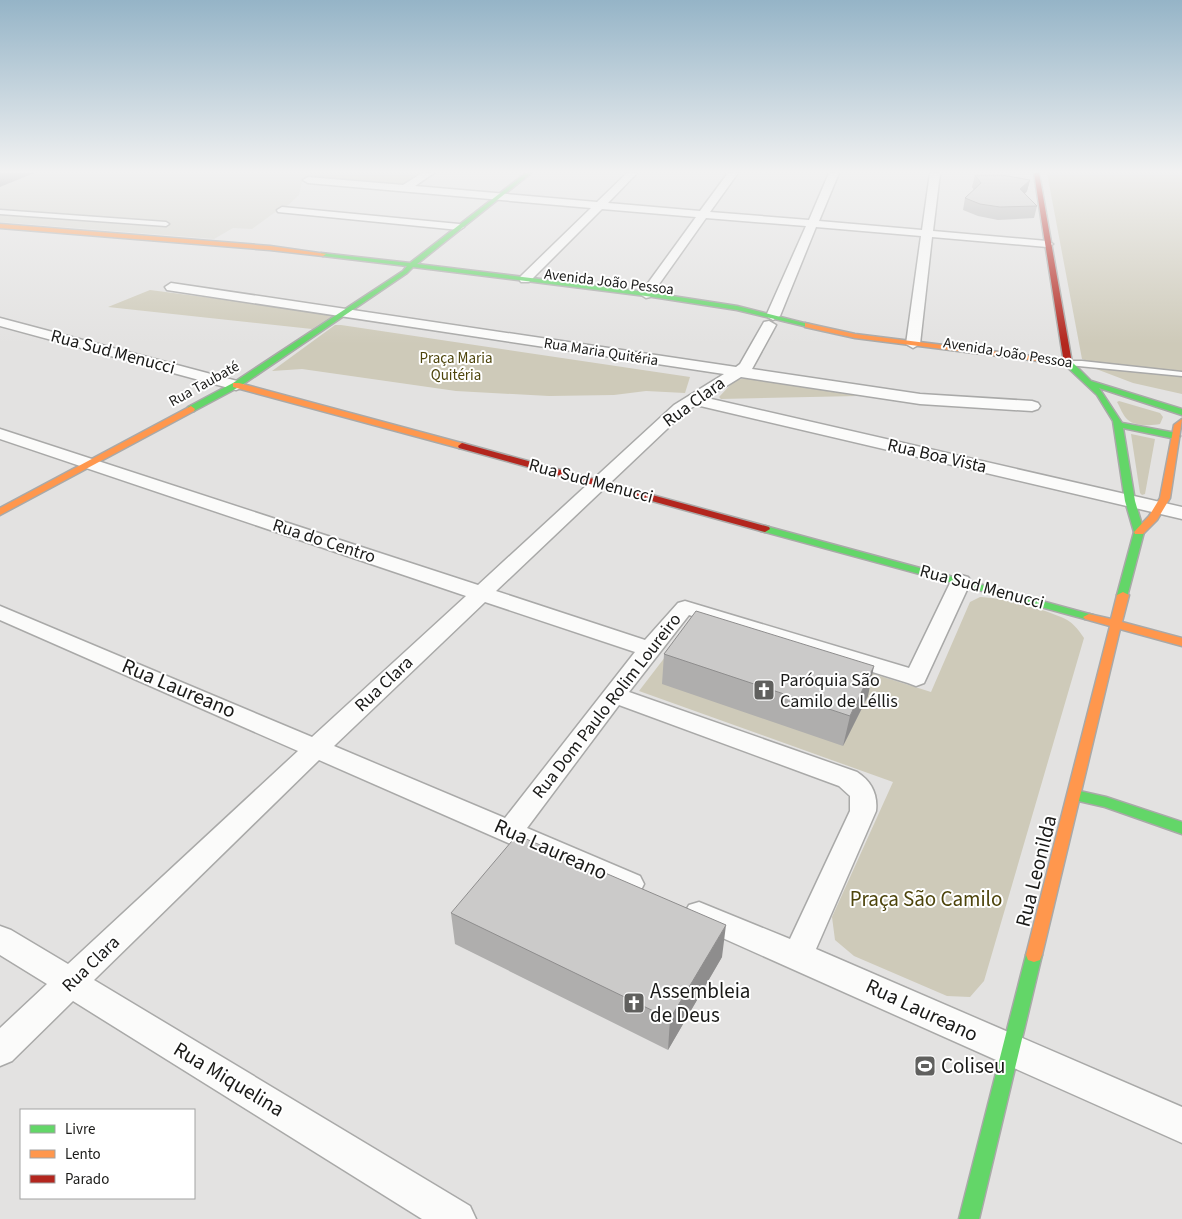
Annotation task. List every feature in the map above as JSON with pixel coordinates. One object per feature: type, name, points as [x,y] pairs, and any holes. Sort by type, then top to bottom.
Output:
[{"type":"main road","name":"Avenida João Pessoa","points":[[49,230],[253,246],[677,306],[855,336],[1068,363],[1091,384]]},
{"type":"main road","name":"Rua Taubaté","points":[[0,512],[236,385],[347,313],[408,269],[455,230]]},
{"type":"main road","points":[[1045,230],[1068,363],[1118,383],[1173,397]]},
{"type":"main road","name":"Avenida João Pessoa","points":[[0,234],[524,279],[646,294],[728,306],[817,339],[873,349],[1057,373],[1091,384]]},
{"type":"main road","points":[[1091,384],[1182,412]]},
{"type":"main road","points":[[1091,384],[1108,406],[1118,425],[1176,436]]},
{"type":"main road","name":"Rua Sud Menucci","points":[[236,385],[1182,642]]},
{"type":"main road","points":[[1160,508],[1165,498],[1178,425],[1182,422]]},
{"type":"main road","name":"Rua Leonilda","points":[[1118,425],[1130,501],[1139,532]]},
{"type":"main road","name":"Rua Leonilda","points":[[970,1219],[1010,1050],[1139,532],[1160,508]]},
{"type":"main road","points":[[1075,795],[1106,802],[1182,828]]},
{"type":"street","points":[[524,279],[574,230]]},
{"type":"street","points":[[646,294],[692,230]]},
{"type":"street","name":"Rua Clara","points":[[0,1050],[316,747],[680,408],[746,367],[771,321],[809,230]]},
{"type":"street","points":[[891,230],[1047,244]]},
{"type":"street","points":[[913,344],[927,230]]},
{"type":"street","name":"Rua Maria Quitéria","points":[[171,287],[920,399],[1032,406]]},
{"type":"street","name":"Rua Sud Menucci","points":[[0,322],[236,385]]},
{"type":"street","name":"Rua Boa Vista","points":[[692,399],[1182,513]]},
{"type":"street","name":"Rua do Centro","points":[[0,434],[649,649]]},
{"type":"street","name":"Rua Dom Paulo Rolim Loureiro","points":[[510,831],[649,649],[685,607],[916,678],[961,581]]},
{"type":"street","name":"Rua Laureano","points":[[0,612],[651,893]]},
{"type":"street","points":[[614,695],[848,779],[861,789],[864,796],[863,811],[798,955]]},
{"type":"street","name":"Rua Laureano","points":[[677,905],[798,955],[1182,1125]]},
{"type":"street","name":"Rua Miquelina","points":[[0,939],[458,1219]]},
{"type":"lane","points":[[1068,363],[1182,374]]},
{"type":"shaded area","points":[[99,230],[230,230],[214,239]]},
{"type":"green space","points":[[1058,230],[1182,230],[1182,372],[1090,362],[1082,359]]},
{"type":"green space","points":[[150,290],[335,314],[312,329],[108,307]]},
{"type":"green space","name":"Praça Maria Quitéria","points":[[335,325],[690,377],[685,393],[646,391],[614,395],[549,396],[456,391],[302,369],[272,371]]},
{"type":"green space","points":[[1091,367],[1182,376],[1182,394],[1133,383]]},
{"type":"green space","points":[[749,378],[858,396],[721,399],[719,397],[735,380]]},
{"type":"green space","points":[[1117,402],[1160,413],[1163,417],[1160,424],[1143,425],[1131,422],[1123,414]]},
{"type":"green space","points":[[1131,434],[1155,439],[1145,494],[1142,495],[1140,493]]},
{"type":"green space","name":"Praça São Camilo","points":[[980,597],[1010,601],[1065,619],[1077,628],[1084,638],[984,981],[970,997],[947,996],[854,956],[835,940],[832,917],[893,782],[639,691],[695,618],[931,692],[970,602]]},
{"type":"building","points":[[696,611],[874,666],[850,716],[664,654]]},
{"type":"building","name":"Assembleia de Deus","points":[[517,835],[726,925],[670,1019],[451,913]]},
{"type":"traffic: fast","points":[[191,409],[236,385],[405,272],[411,265],[456,230]]},
{"type":"traffic: fast","points":[[323,254],[646,294],[737,308],[808,325]]},
{"type":"traffic: fast","points":[[1063,362],[1068,363],[1100,394],[1117,421],[1130,501],[1139,532],[1123,595]]},
{"type":"traffic: fast","points":[[1090,383],[1182,412]]},
{"type":"traffic: fast","points":[[1118,425],[1176,436]]},
{"type":"traffic: fast","points":[[765,529],[1089,617]]},
{"type":"traffic: fast","points":[[1075,795],[1106,802],[1182,828]]},
{"type":"traffic: fast","points":[[969,1219],[1034,955]]},
{"type":"traffic: slow","points":[[48,230],[323,254]]},
{"type":"traffic: slow","points":[[808,325],[855,336],[1063,362]]},
{"type":"traffic: slow","points":[[236,385],[462,446]]},
{"type":"traffic: slow","points":[[0,512],[191,409]]},
{"type":"traffic: slow","points":[[1139,532],[1153,518],[1165,498],[1178,425],[1182,422]]},
{"type":"traffic: slow","points":[[1034,955],[1123,595]]},
{"type":"traffic: slow","points":[[1089,617],[1182,642]]},
{"type":"traffic: jam","points":[[1046,230],[1068,363]]},
{"type":"traffic: jam","points":[[462,446],[765,529]]},
{"type":"place","name":"Paróquia São Camilo de Léllis","points":[[764,690]]},
{"type":"place","name":"Assembleia de Deus","points":[[634,1003]]},
{"type":"place","name":"Coliseu","points":[[925,1066]]}]
